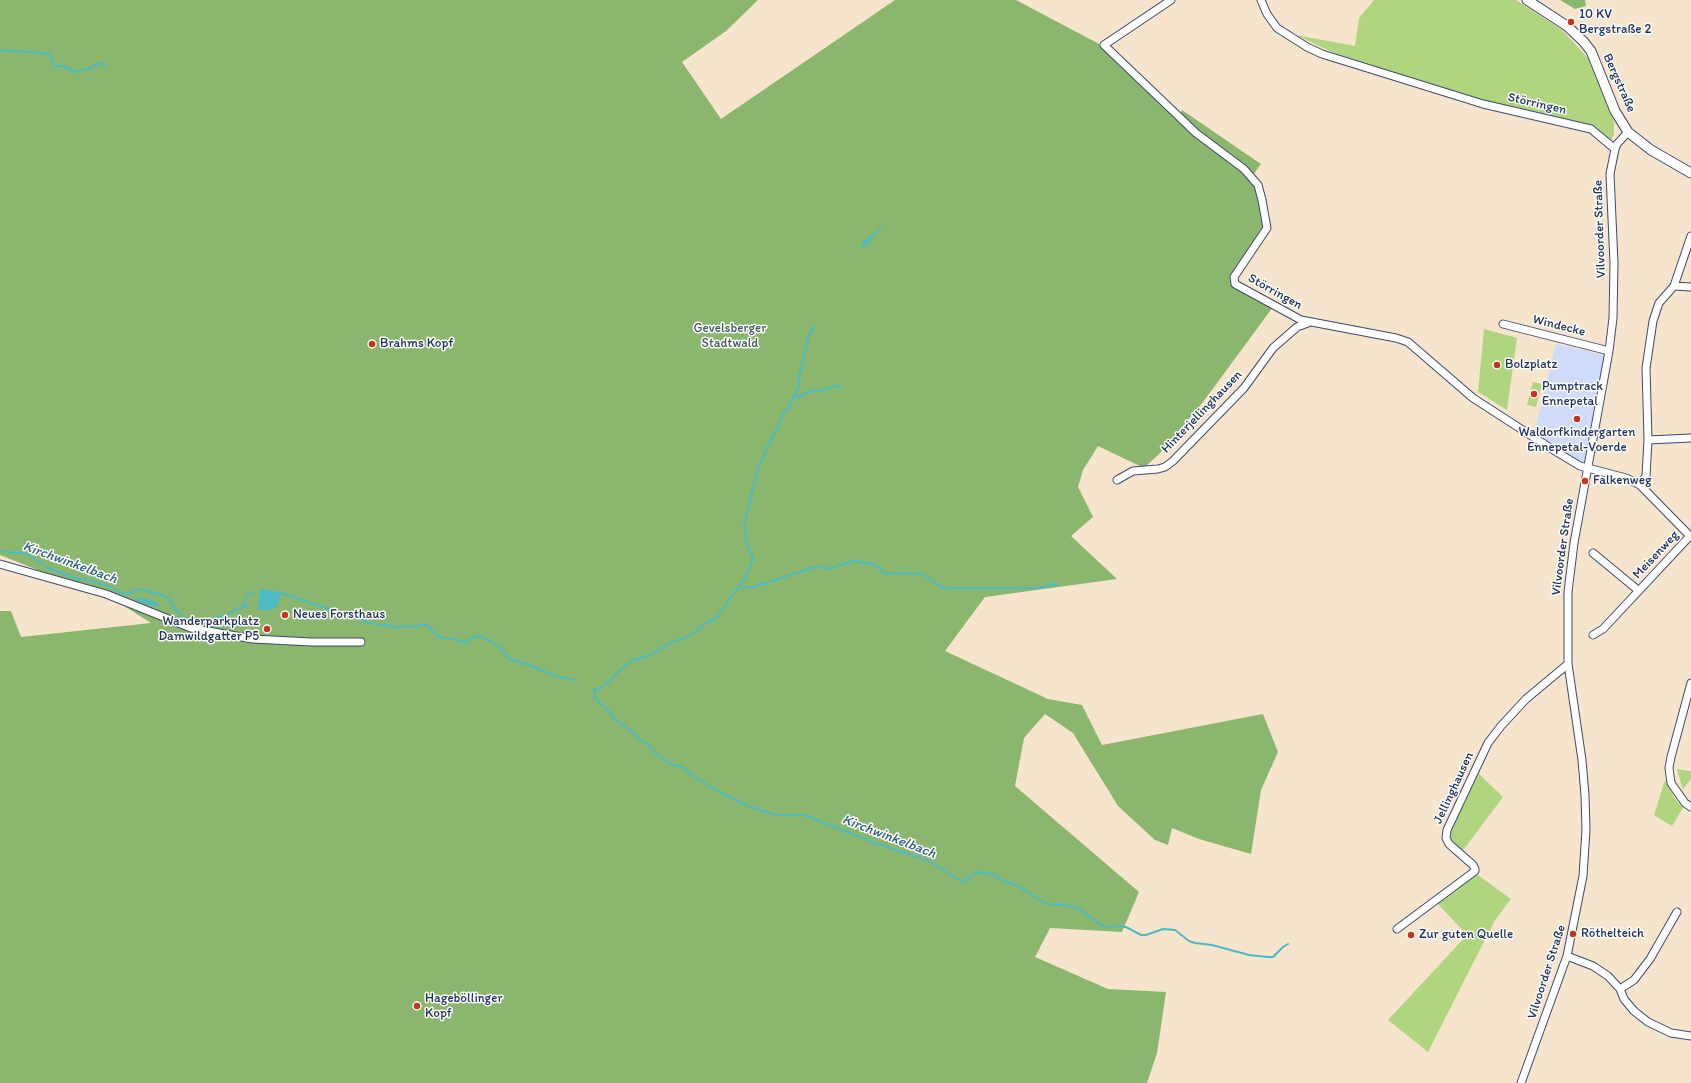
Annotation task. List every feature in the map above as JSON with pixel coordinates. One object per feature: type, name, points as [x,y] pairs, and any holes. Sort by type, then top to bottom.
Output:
[{"type":"street","name":"Störringen","points":[[1171,0],[1104,45],[1196,133],[1244,169],[1258,185],[1267,228],[1234,277],[1235,284],[1273,306],[1308,323],[1396,338],[1408,342],[1473,398],[1555,451],[1580,466],[1626,478],[1640,486],[1690,536]]},
{"type":"street","name":"Störringen","points":[[1261,0],[1277,28],[1307,47],[1322,54],[1484,104],[1591,129],[1615,149]]},
{"type":"street","name":"Bergstraße","points":[[1527,0],[1567,26],[1591,51],[1615,111],[1628,132],[1651,150],[1691,173]]},
{"type":"street","name":"Vilvoorder Straße","points":[[1521,1083],[1567,956],[1583,876],[1586,830],[1583,771],[1568,664],[1567,611],[1569,574],[1610,351],[1613,318],[1614,263],[1610,174],[1617,144],[1628,132]]},
{"type":"street","points":[[1640,486],[1646,476],[1648,440],[1646,368],[1653,320],[1658,303],[1674,286],[1691,236]]},
{"type":"street","points":[[1674,286],[1691,287]]},
{"type":"street","name":"Hinterjellinghausen","points":[[1117,480],[1133,471],[1158,469],[1173,461],[1244,388],[1273,348],[1297,327],[1308,323]]},
{"type":"street","name":"Windecke","points":[[1503,324],[1610,351]]},
{"type":"street","points":[[1648,440],[1691,438]]},
{"type":"street","name":"Meisenweg","points":[[1593,634],[1603,629],[1690,536]]},
{"type":"street","name":"Meisenweg","points":[[1593,553],[1639,591]]},
{"type":"street","points":[[0,564],[106,594],[190,628],[253,639],[311,642],[361,642]]},
{"type":"street","name":"Jellinghausen","points":[[1397,929],[1475,871],[1473,865],[1449,844],[1446,838],[1447,830],[1488,743],[1501,726],[1526,699],[1568,664]]},
{"type":"street","points":[[1691,683],[1669,768],[1671,783],[1685,803],[1691,807]]},
{"type":"street","points":[[1620,989],[1634,980],[1650,958],[1677,912]]},
{"type":"street","points":[[1567,956],[1597,968],[1608,976],[1620,989],[1624,999],[1634,1011],[1648,1022],[1671,1033],[1691,1036]]},
{"type":"shaded area","points":[[1556,344],[1604,355],[1585,463],[1534,434]]},
{"type":"green space","name":"Gevelsberger Stadtwald","points":[[0,0],[758,0],[726,31],[682,62],[721,119],[895,0],[1016,0],[1103,46],[1179,116],[1182,110],[1261,164],[1251,178],[1257,185],[1266,228],[1244,260],[1235,284],[1273,307],[1203,402],[1160,453],[1144,468],[1098,446],[1083,470],[1078,487],[1093,517],[1071,536],[1117,579],[985,597],[945,651],[1048,699],[1082,705],[1102,745],[1263,714],[1278,752],[1261,790],[1251,854],[1199,839],[1172,828],[1168,845],[1155,840],[1118,806],[1073,733],[1045,714],[1024,738],[1015,786],[1139,892],[1122,932],[1050,928],[1035,957],[1108,989],[1166,992],[1157,1053],[1147,1083],[0,1083],[0,611],[11,611],[21,637],[151,623],[118,602],[0,555]]},
{"type":"green space","points":[[1374,0],[1516,0],[1562,30],[1588,58],[1614,122],[1614,135],[1611,140],[1592,125],[1484,101],[1334,53],[1296,35],[1355,46],[1359,18]]},
{"type":"green space","points":[[1560,0],[1585,0],[1586,6],[1575,9]]},
{"type":"green space","name":"Bolzplatz","points":[[1484,329],[1517,338],[1507,410],[1478,392]]},
{"type":"green space","name":"Pumptrack Ennepetal","points":[[1533,382],[1542,384],[1536,407],[1527,405]]},
{"type":"green space","points":[[1677,769],[1691,771],[1691,779],[1683,789],[1682,787]]},
{"type":"green space","points":[[1476,771],[1503,797],[1461,853],[1449,843],[1449,829]]},
{"type":"green space","points":[[1665,780],[1675,799],[1683,808],[1672,826],[1654,815]]},
{"type":"green space","points":[[1475,873],[1511,899],[1495,920],[1428,1052],[1388,1020],[1467,935],[1436,902]]},
{"type":"water","points":[[877,232],[866,247],[862,247],[861,244]]},
{"type":"water","points":[[260,590],[281,593],[277,607],[269,610],[258,610]]},
{"type":"water","points":[[137,597],[156,602],[159,605],[157,607],[140,602],[135,598]]},
{"type":"waterway","points":[[0,50],[43,53],[50,55],[56,66],[63,66],[75,72],[88,69],[100,63],[106,65]]},
{"type":"waterway","points":[[877,232],[881,229]]},
{"type":"waterway","points":[[814,326],[809,336],[799,377],[799,385],[789,408],[785,411],[759,465],[744,526],[746,541],[753,559],[748,572],[739,587],[753,587],[818,566],[826,569],[854,561],[877,565],[883,573],[923,574],[941,587],[948,588],[1037,588],[1055,584],[1057,585]]},
{"type":"waterway","points":[[794,397],[798,397],[814,390],[821,391],[835,386],[841,387]]},
{"type":"waterway","name":"Kirchwinkelbach","points":[[0,551],[27,554],[48,568],[78,579],[86,579],[111,587],[123,594],[128,594],[138,589],[162,595],[170,599],[174,608],[181,615],[187,619],[197,621],[227,615],[234,610],[243,607],[248,594],[251,592],[253,593]]},
{"type":"waterway","name":"Kirchwinkelbach","points":[[737,589],[716,618],[702,625],[694,633],[687,637],[674,641],[648,656],[633,660],[620,670],[610,681],[598,689],[594,689],[595,698],[611,713],[614,719],[649,745],[657,755],[666,760],[669,764],[683,767],[691,775],[723,794],[749,806],[776,815],[804,815],[873,842],[929,861],[963,882],[975,873],[981,872],[995,875],[999,879],[1016,885],[1046,904],[1064,905],[1078,908],[1101,925],[1107,927],[1126,927],[1141,935],[1146,935],[1163,929],[1175,930],[1189,941],[1195,943],[1212,945],[1249,955],[1268,957],[1273,957],[1288,944]]},
{"type":"waterway","name":"Kirchwinkelbach","points":[[260,590],[281,593],[370,623],[397,627],[426,625],[430,627],[436,635],[442,638],[464,642],[477,636],[483,637],[502,649],[505,655],[510,659],[555,676],[576,680]]},
{"type":"waterway","name":"Kirchwinkelbach","points":[[243,606],[251,606]]},
{"type":"place","name":"10 KV Bergstraße 2","points":[[1571,22]]},
{"type":"place","name":"Brahms Kopf","points":[[372,344]]},
{"type":"place","name":"Bolzplatz","points":[[1497,365]]},
{"type":"place","name":"Pumptrack Ennepetal","points":[[1534,394]]},
{"type":"place","name":"Waldorfkindergarten Ennepetal-Voerde","points":[[1577,419]]},
{"type":"place","name":"Falkenweg","points":[[1585,481]]},
{"type":"place","name":"Neues Forsthaus","points":[[285,615]]},
{"type":"place","name":"Wanderparkplatz Damwildgatter P5","points":[[267,629]]},
{"type":"place","name":"Röthelteich","points":[[1573,934]]},
{"type":"place","name":"Zur guten Quelle","points":[[1411,935]]},
{"type":"place","name":"Hageböllinger Kopf","points":[[417,1006]]}]
